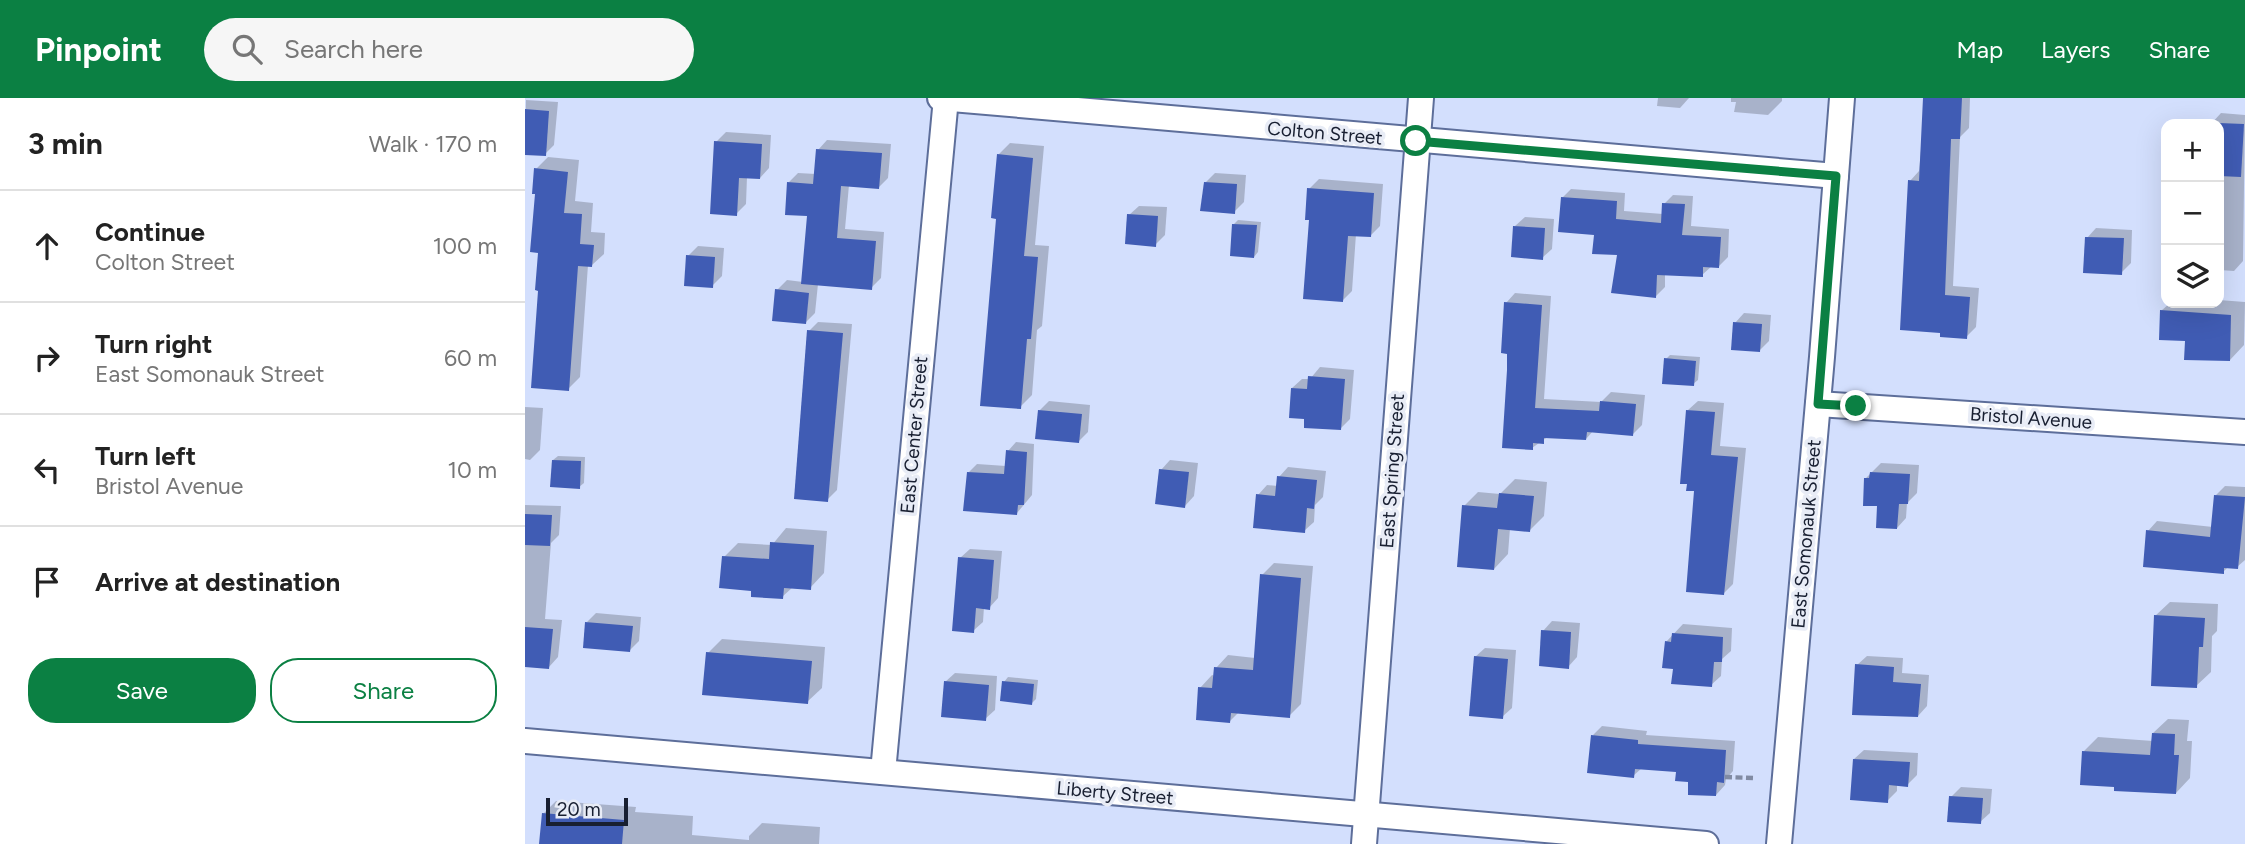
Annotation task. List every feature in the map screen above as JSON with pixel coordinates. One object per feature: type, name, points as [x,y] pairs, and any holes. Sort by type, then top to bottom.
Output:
[{"type":"street","name":"Colton Street","points":[[940,98],[1836,176]]},
{"type":"street","name":"East Center Street","points":[[883,772],[946,98]]},
{"type":"street","name":"East Spring Street","points":[[1364,844],[1421,98]]},
{"type":"street","name":"East Somonauk Street","points":[[1779,844],[1842,98]]},
{"type":"street","name":"Bristol Avenue","points":[[1818,404],[2245,432]]},
{"type":"street","name":"Liberty Street","points":[[525,741],[1706,844]]},
{"type":"path","points":[[1725,777],[1753,778]]},
{"type":"building","points":[[1923,98],[1962,98],[1960,139],[1951,139],[1945,295],[1970,297],[1967,339],[1940,337],[1940,333],[1900,330],[1908,180],[1919,181]]},
{"type":"building","points":[[525,109],[549,111],[546,156],[525,155]]},
{"type":"building","points":[[2224,123],[2244,124],[2241,177],[2224,176]]},
{"type":"building","points":[[714,141],[762,144],[760,179],[739,178],[737,216],[710,214]]},
{"type":"building","points":[[816,149],[882,153],[879,189],[841,186],[837,238],[876,241],[872,290],[801,284],[807,216],[785,215],[787,182],[813,184]]},
{"type":"building","points":[[997,154],[1033,158],[1024,256],[1038,257],[1031,339],[1027,339],[1021,409],[980,406],[996,219],[991,218]]},
{"type":"building","points":[[534,168],[568,172],[564,213],[582,214],[580,244],[594,245],[592,267],[578,266],[569,391],[531,388],[538,291],[535,290],[538,253],[530,252],[535,194],[532,194]]},
{"type":"building","points":[[1204,182],[1237,184],[1235,214],[1200,211]]},
{"type":"building","points":[[1307,188],[1374,193],[1371,237],[1348,236],[1343,302],[1303,299],[1309,220],[1305,220]]},
{"type":"building","points":[[1561,197],[1617,201],[1616,219],[1661,223],[1662,203],[1685,204],[1682,235],[1721,237],[1719,268],[1703,267],[1703,277],[1657,275],[1656,298],[1611,293],[1617,255],[1592,254],[1594,235],[1558,232]]},
{"type":"building","points":[[1127,214],[1158,216],[1156,247],[1125,244]]},
{"type":"building","points":[[1232,224],[1257,225],[1254,258],[1230,256]]},
{"type":"building","points":[[1513,226],[1545,228],[1543,260],[1511,257]]},
{"type":"building","points":[[2085,237],[2124,238],[2122,275],[2083,273]]},
{"type":"building","points":[[686,255],[715,257],[713,288],[684,286]]},
{"type":"building","points":[[775,289],[809,293],[806,324],[772,321]]},
{"type":"building","points":[[1504,302],[1542,305],[1535,408],[1599,411],[1600,401],[1636,404],[1633,436],[1587,432],[1586,440],[1544,438],[1544,444],[1533,443],[1533,450],[1502,448],[1507,370],[1507,354],[1501,353]]},
{"type":"building","points":[[2160,310],[2231,315],[2230,361],[2184,360],[2185,341],[2159,340]]},
{"type":"building","points":[[1733,322],[1762,324],[1760,352],[1731,350]]},
{"type":"building","points":[[807,330],[843,333],[828,502],[794,499]]},
{"type":"building","points":[[1664,358],[1696,361],[1694,386],[1662,384]]},
{"type":"building","points":[[1308,376],[1345,379],[1341,430],[1304,428],[1304,419],[1289,418],[1291,388],[1307,389]]},
{"type":"building","points":[[1038,410],[1082,414],[1079,443],[1035,439]]},
{"type":"building","points":[[1686,410],[1715,412],[1711,455],[1738,457],[1724,595],[1686,592],[1694,491],[1686,491],[1687,484],[1680,484]]},
{"type":"building","points":[[1006,450],[1027,452],[1024,505],[1018,505],[1017,515],[963,511],[967,472],[1004,474]]},
{"type":"building","points":[[552,460],[581,461],[580,489],[550,487]]},
{"type":"building","points":[[1159,469],[1189,472],[1185,508],[1155,504]]},
{"type":"building","points":[[1870,472],[1910,474],[1908,504],[1899,504],[1897,529],[1876,528],[1877,506],[1863,506],[1864,478],[1869,478]]},
{"type":"building","points":[[1277,476],[1317,480],[1314,509],[1307,508],[1305,533],[1253,528],[1256,494],[1275,496]]},
{"type":"building","points":[[1499,493],[1534,496],[1530,532],[1498,529],[1494,570],[1457,567],[1462,505],[1497,508]]},
{"type":"building","points":[[2214,495],[2245,497],[2238,569],[2224,568],[2224,574],[2143,567],[2146,530],[2210,537]]},
{"type":"building","points":[[525,514],[552,515],[550,546],[525,545]]},
{"type":"building","points":[[770,542],[814,545],[811,590],[784,588],[783,599],[751,597],[751,591],[719,588],[722,556],[769,559]]},
{"type":"building","points":[[958,557],[994,560],[990,610],[976,608],[974,633],[952,631]]},
{"type":"building","points":[[1260,574],[1301,578],[1290,718],[1231,713],[1230,723],[1196,720],[1198,687],[1212,688],[1214,667],[1253,670]]},
{"type":"building","points":[[2154,615],[2205,618],[2203,647],[2199,647],[2197,688],[2151,686]]},
{"type":"building","points":[[585,622],[633,626],[630,652],[583,648]]},
{"type":"building","points":[[525,627],[553,629],[549,669],[525,667]]},
{"type":"building","points":[[1541,630],[1571,632],[1569,669],[1539,666]]},
{"type":"building","points":[[1672,633],[1723,637],[1722,662],[1714,662],[1712,687],[1671,684],[1673,669],[1662,668],[1665,641],[1671,642]]},
{"type":"building","points":[[706,652],[812,661],[808,704],[702,695]]},
{"type":"building","points":[[1474,656],[1508,659],[1503,719],[1469,716]]},
{"type":"building","points":[[1855,664],[1894,667],[1893,682],[1921,684],[1918,717],[1852,715]]},
{"type":"building","points":[[944,681],[989,685],[986,721],[941,717]]},
{"type":"building","points":[[1002,681],[1034,684],[1032,705],[1000,701]]},
{"type":"building","points":[[2152,733],[2175,734],[2174,755],[2179,755],[2176,794],[2114,791],[2114,787],[2080,785],[2082,751],[2150,755]]},
{"type":"building","points":[[1591,735],[1638,740],[1638,744],[1726,750],[1724,783],[1717,782],[1716,796],[1688,795],[1688,782],[1675,781],[1676,772],[1635,769],[1634,778],[1587,773]]},
{"type":"building","points":[[1853,759],[1910,762],[1908,787],[1889,785],[1888,803],[1850,800]]},
{"type":"building","points":[[1949,796],[1983,798],[1981,824],[1947,822]]},
{"type":"building","points":[[542,813],[624,820],[622,844],[539,844]]},
{"type":"route","points":[[1416,141],[1836,176],[1818,404],[1856,406]]}]
